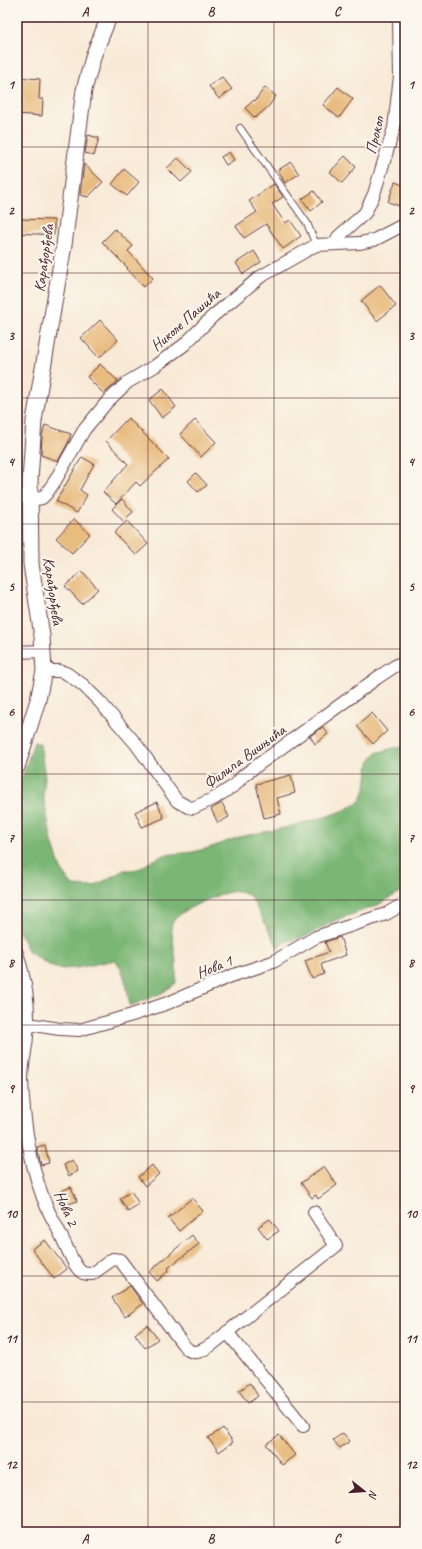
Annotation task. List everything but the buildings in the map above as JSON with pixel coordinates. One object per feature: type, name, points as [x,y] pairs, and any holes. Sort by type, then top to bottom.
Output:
[{"type":"street","name":"Карађорђева","points":[[17,767],[38,700],[44,671],[42,636],[31,564],[24,497],[30,462],[34,420],[64,245],[82,102],[87,75],[108,17]]},
{"type":"street","name":"Прокоп","points":[[336,244],[337,239],[365,213],[374,194],[394,128],[400,76],[399,17]]},
{"type":"street","name":"Николе Пашића","points":[[24,497],[42,498],[46,494],[56,482],[84,430],[107,402],[128,382],[155,366],[184,345],[213,316],[260,277],[316,245],[360,243],[374,240],[405,224]]},
{"type":"street","points":[[17,652],[43,651]]},
{"type":"street","name":"Филипа Вишњића","points":[[44,671],[59,671],[66,673],[83,685],[100,702],[136,744],[177,801],[193,808],[215,798],[235,785],[244,775],[378,678],[405,661]]},
{"type":"street","name":"Нова 1","points":[[28,1024],[60,1029],[79,1030],[132,1015],[168,1003],[231,976],[273,962],[316,937],[386,914],[405,904]]},
{"type":"street","name":"Нова 2","points":[[17,953],[25,977],[28,1000],[28,1024],[22,1077],[30,1146],[37,1180],[49,1212],[78,1268],[83,1272],[92,1274],[112,1259],[118,1258],[182,1343],[192,1352],[204,1349],[336,1246],[314,1212]]},
{"type":"street","points":[[227,1332],[303,1426]]},
{"type":"lane","points":[[240,128],[307,223],[316,245]]},
{"type":"path","points":[[266,1528],[269,1532]]},
{"type":"green space","points":[[34,742],[40,744],[45,778],[43,795],[52,842],[61,869],[73,886],[93,887],[124,870],[141,868],[164,855],[193,852],[239,837],[284,828],[345,810],[361,800],[366,786],[369,763],[376,753],[405,745],[405,889],[376,906],[336,920],[307,936],[285,942],[278,948],[251,897],[246,894],[233,892],[225,893],[193,906],[180,914],[171,925],[176,962],[176,983],[162,993],[130,1006],[124,976],[115,960],[77,968],[60,969],[52,967],[29,952],[17,929],[17,793]]}]
